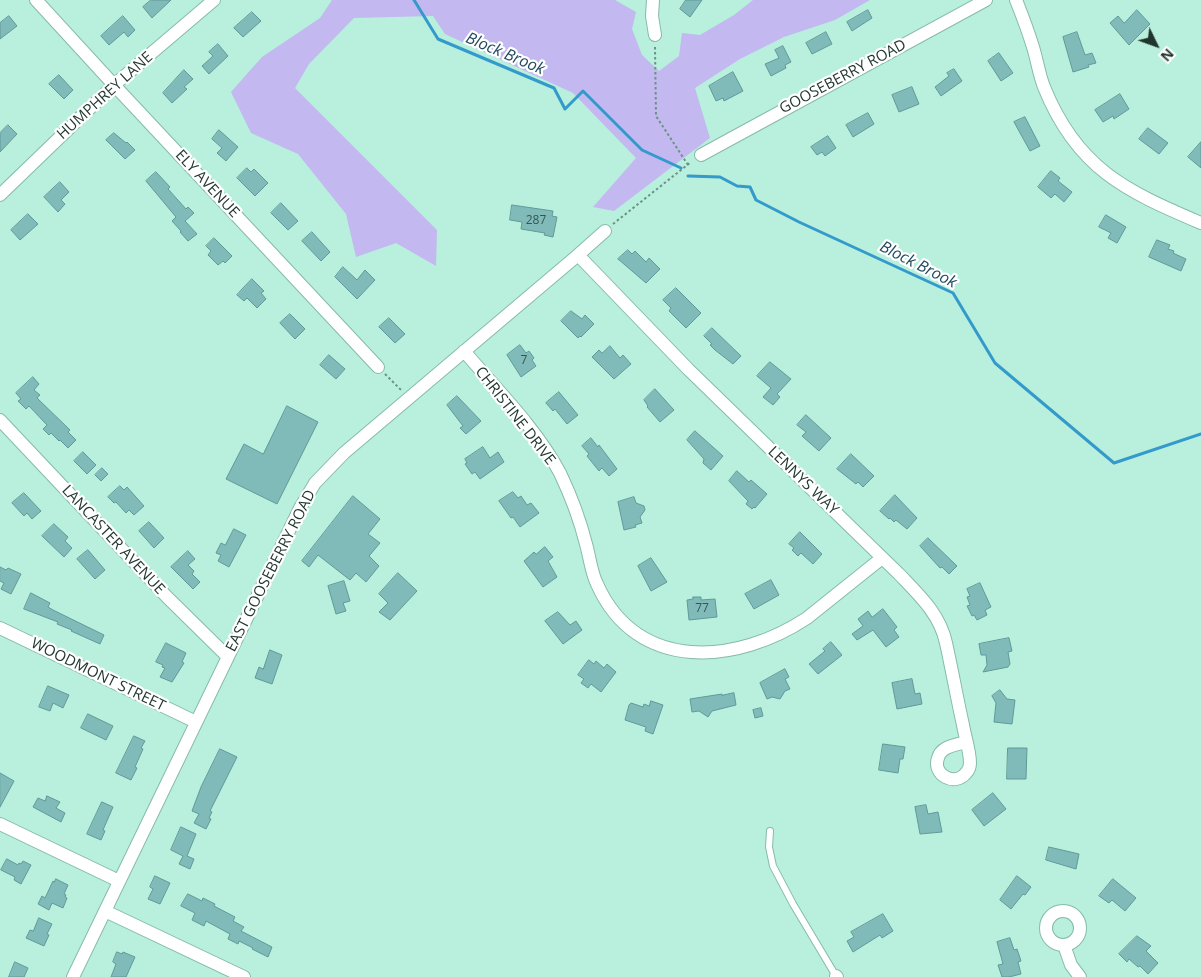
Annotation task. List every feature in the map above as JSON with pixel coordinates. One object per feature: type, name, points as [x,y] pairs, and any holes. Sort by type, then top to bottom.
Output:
[{"type":"street","name":"ELY AVENUE","points":[[36,0],[378,367]]},
{"type":"street","name":"HUMPHREY LANE","points":[[0,195],[114,85],[214,0]]},
{"type":"street","points":[[653,0],[654,35]]},
{"type":"street","name":"GOOSEBERRY ROAD","points":[[701,155],[986,0]]},
{"type":"street","points":[[1016,0],[1033,47],[1044,86],[1052,104],[1061,121],[1085,154],[1099,169],[1133,192],[1201,223]]},
{"type":"street","name":"EAST GOOSEBERRY ROAD","points":[[73,977],[300,508],[315,483],[336,460],[578,256],[605,231]]},
{"type":"street","name":"LENNYS WAY","points":[[578,256],[688,369],[927,604],[940,623],[944,633],[966,742]]},
{"type":"street","name":"CHRISTINE DRIVE","points":[[464,351],[526,424],[558,471],[579,519],[596,583],[609,606],[627,627],[651,642],[676,651],[708,653],[738,648],[767,640],[807,618],[882,558]]},
{"type":"street","name":"LANCASTER AVENUE","points":[[0,420],[173,604],[228,656]]},
{"type":"street","name":"WOODMONT STREET","points":[[0,628],[196,722]]},
{"type":"street","points":[[0,824],[120,881]]},
{"type":"street","points":[[105,911],[244,977]]},
{"type":"street","points":[[1064,945],[1071,965],[1080,977]]},
{"type":"lane","points":[[770,831],[769,847],[773,866],[793,904],[837,976]]},
{"type":"path","points":[[654,35],[656,116],[688,165]]},
{"type":"path","points":[[605,231],[701,155]]},
{"type":"path","points":[[378,367],[409,398]]},
{"type":"shaded area","points":[[332,0],[615,0],[636,12],[632,29],[642,55],[659,71],[679,56],[682,33],[700,35],[734,15],[753,0],[870,0],[835,20],[784,37],[740,59],[695,88],[710,138],[614,211],[593,207],[636,158],[573,93],[445,34],[433,16],[354,18],[309,64],[295,88],[437,230],[436,266],[396,243],[356,257],[346,214],[298,154],[251,133],[231,92],[262,57],[320,18]]},
{"type":"building","points":[[151,0],[171,0],[152,18],[143,7]]},
{"type":"building","points":[[686,0],[702,0],[690,17],[680,9]]},
{"type":"building","points":[[868,10],[872,18],[852,31],[847,22]]},
{"type":"building","points":[[1137,10],[1150,24],[1129,45],[1110,23],[1118,16],[1124,23]]},
{"type":"building","points":[[252,12],[261,21],[243,37],[234,28]]},
{"type":"building","points":[[9,16],[17,26],[0,39],[0,23]]},
{"type":"building","points":[[123,16],[135,30],[128,37],[124,32],[109,45],[101,36]]},
{"type":"building","points":[[826,32],[832,44],[812,54],[806,43]]},
{"type":"building","points":[[1077,32],[1085,55],[1092,53],[1096,63],[1073,72],[1063,37]]},
{"type":"building","points":[[218,44],[228,56],[209,74],[202,66],[213,56],[209,52]]},
{"type":"building","points":[[783,46],[791,62],[785,65],[786,68],[771,76],[765,64],[779,58],[775,50]]},
{"type":"building","points":[[999,53],[1013,73],[1001,81],[988,61]]},
{"type":"building","points":[[954,69],[962,81],[941,96],[935,87],[949,76],[947,73]]},
{"type":"building","points":[[184,70],[193,79],[184,87],[187,89],[172,103],[163,93]]},
{"type":"building","points":[[733,72],[743,91],[724,101],[723,98],[716,101],[709,86]]},
{"type":"building","points":[[59,75],[73,90],[64,99],[49,84]]},
{"type":"building","points":[[912,87],[919,104],[899,112],[892,95]]},
{"type":"building","points":[[1120,94],[1129,109],[1114,119],[1113,116],[1103,122],[1095,110]]},
{"type":"building","points":[[868,113],[874,124],[853,137],[846,125]]},
{"type":"building","points":[[1025,117],[1040,146],[1030,151],[1014,122]]},
{"type":"building","points":[[8,125],[17,134],[0,152],[0,133]]},
{"type":"building","points":[[1148,128],[1168,143],[1159,154],[1139,139]]},
{"type":"building","points":[[219,130],[238,147],[226,161],[217,153],[222,148],[212,139]]},
{"type":"building","points":[[114,133],[135,150],[125,159],[106,140]]},
{"type":"building","points":[[828,136],[836,148],[825,156],[822,152],[817,155],[811,147]]},
{"type":"building","points":[[1201,142],[1201,168],[1188,157]]},
{"type":"building","points":[[247,168],[251,172],[254,169],[268,183],[255,196],[237,178]]},
{"type":"building","points":[[1051,171],[1060,178],[1058,181],[1072,192],[1064,202],[1055,194],[1051,198],[1038,187]]},
{"type":"building","points":[[156,172],[186,209],[188,207],[194,213],[185,221],[197,234],[188,241],[172,221],[176,217],[146,181]]},
{"type":"building","points":[[60,182],[69,192],[61,200],[65,204],[58,212],[44,197]]},
{"type":"building","points":[[281,203],[298,221],[288,230],[271,213]]},
{"type":"building","points":[[512,205],[553,211],[552,216],[557,217],[553,237],[544,235],[545,233],[521,229],[522,222],[510,220]]},
{"type":"building","points":[[28,214],[38,224],[20,240],[11,230]]},
{"type":"building","points":[[1106,215],[1126,227],[1117,243],[1108,238],[1111,233],[1099,227]]},
{"type":"building","points":[[312,232],[330,252],[321,261],[302,241]]},
{"type":"building","points":[[214,238],[232,256],[225,263],[223,261],[218,265],[208,255],[211,251],[206,246]]},
{"type":"building","points":[[1157,240],[1170,245],[1168,249],[1186,259],[1181,271],[1149,257]]},
{"type":"building","points":[[628,250],[632,254],[635,251],[646,262],[649,258],[660,269],[646,283],[618,259]]},
{"type":"building","points":[[343,267],[357,280],[365,270],[375,280],[357,299],[335,277]]},
{"type":"building","points":[[252,279],[264,291],[261,293],[266,299],[257,308],[247,298],[244,301],[237,295]]},
{"type":"building","points":[[676,288],[701,313],[686,328],[669,311],[671,308],[663,300]]},
{"type":"building","points":[[571,311],[582,319],[585,315],[594,324],[578,338],[561,321]]},
{"type":"building","points":[[290,314],[305,329],[295,339],[280,323]]},
{"type":"building","points":[[389,318],[405,334],[395,343],[379,327]]},
{"type":"building","points":[[712,328],[741,356],[733,364],[715,350],[704,336]]},
{"type":"building","points":[[520,345],[526,353],[529,351],[534,358],[532,360],[536,366],[521,377],[507,355]]},
{"type":"building","points":[[610,346],[620,358],[623,355],[631,364],[614,379],[592,357],[599,350],[602,353]]},
{"type":"building","points":[[329,355],[345,369],[336,379],[320,365]]},
{"type":"building","points":[[770,362],[791,379],[777,394],[780,397],[773,405],[763,397],[771,388],[757,376]]},
{"type":"building","points":[[33,377],[39,384],[34,390],[40,395],[37,398],[70,430],[68,432],[76,440],[68,448],[51,433],[49,435],[43,429],[47,425],[29,406],[26,409],[18,401],[21,399],[16,393]]},
{"type":"building","points":[[655,389],[674,410],[660,422],[647,407],[644,400]]},
{"type":"building","points":[[559,392],[578,415],[567,424],[555,409],[553,411],[546,403]]},
{"type":"building","points":[[457,396],[481,421],[466,434],[460,428],[463,426],[447,405]]},
{"type":"building","points":[[287,406],[318,422],[277,504],[226,479],[244,444],[263,454]]},
{"type":"building","points":[[806,415],[831,438],[819,451],[802,436],[806,432],[797,425]]},
{"type":"building","points":[[695,431],[723,456],[711,470],[703,463],[704,459],[687,440]]},
{"type":"building","points":[[591,438],[598,447],[599,445],[617,469],[609,476],[602,468],[599,471],[582,446]]},
{"type":"building","points":[[483,447],[490,458],[498,452],[504,462],[480,479],[475,472],[472,474],[465,464],[467,463],[465,459]]},
{"type":"building","points":[[83,452],[96,465],[87,474],[74,461]]},
{"type":"building","points":[[851,454],[874,476],[863,487],[858,482],[856,484],[837,469]]},
{"type":"building","points":[[102,468],[108,474],[101,481],[95,475]]},
{"type":"building","points":[[737,471],[767,494],[755,508],[752,509],[746,504],[748,501],[729,481]]},
{"type":"building","points":[[120,486],[124,490],[127,487],[144,506],[134,515],[129,510],[126,513],[116,502],[114,503],[108,497]]},
{"type":"building","points":[[513,492],[518,498],[521,496],[527,505],[531,503],[539,513],[520,527],[499,501]]},
{"type":"building","points":[[24,493],[41,511],[32,519],[27,513],[24,516],[12,503]]},
{"type":"building","points":[[895,495],[917,518],[907,529],[896,520],[894,522],[889,519],[880,511]]},
{"type":"building","points":[[353,496],[380,519],[368,534],[380,543],[369,556],[379,566],[366,582],[356,573],[350,580],[318,555],[309,567],[302,561]]},
{"type":"building","points":[[634,497],[636,503],[644,506],[645,510],[640,517],[642,523],[635,525],[636,527],[624,530],[618,502]]},
{"type":"building","points":[[149,522],[164,538],[154,548],[139,531]]},
{"type":"building","points":[[54,524],[68,537],[65,541],[72,548],[64,557],[42,536]]},
{"type":"building","points":[[234,529],[246,535],[229,567],[218,561],[221,555],[216,553],[221,543],[225,545]]},
{"type":"building","points":[[800,532],[822,554],[813,564],[801,553],[798,556],[792,550],[794,548],[789,544]]},
{"type":"building","points":[[928,538],[957,566],[949,574],[942,567],[940,568],[920,546]]},
{"type":"building","points":[[545,547],[553,557],[548,561],[557,577],[543,587],[524,561],[534,552],[536,554]]},
{"type":"building","points":[[88,550],[105,570],[95,579],[77,559]]},
{"type":"building","points":[[188,551],[195,559],[188,565],[194,571],[192,574],[200,582],[193,589],[171,567]]},
{"type":"building","points":[[651,558],[667,582],[651,591],[638,566]]},
{"type":"building","points":[[0,567],[6,570],[8,568],[21,574],[11,594],[1,589],[4,583],[0,581]]},
{"type":"building","points":[[398,573],[417,591],[390,620],[379,612],[388,603],[379,594]]},
{"type":"building","points":[[771,580],[779,595],[754,609],[745,594]]},
{"type":"building","points":[[344,581],[350,601],[343,603],[346,611],[336,614],[328,586]]},
{"type":"building","points":[[980,583],[991,607],[985,610],[987,615],[977,620],[974,615],[972,616],[967,606],[970,605],[967,597],[970,596],[967,589]]},
{"type":"building","points":[[31,593],[50,603],[48,607],[53,610],[104,635],[100,644],[57,624],[58,622],[24,609]]},
{"type":"building","points":[[693,597],[701,597],[701,600],[715,599],[717,617],[689,620],[687,600],[693,599]]},
{"type":"building","points":[[883,609],[897,627],[894,630],[899,637],[886,647],[873,630],[857,640],[852,634],[863,626],[858,619],[868,611],[872,617]]},
{"type":"building","points":[[558,612],[570,625],[576,621],[582,630],[563,644],[545,621]]},
{"type":"building","points":[[1009,638],[1012,651],[1008,652],[1010,664],[1008,667],[983,672],[987,665],[986,655],[981,655],[979,644]]},
{"type":"building","points":[[831,642],[842,655],[818,674],[809,664],[825,651],[823,649]]},
{"type":"building","points":[[166,643],[186,653],[182,662],[184,663],[172,682],[160,677],[165,668],[156,662]]},
{"type":"building","points":[[270,650],[282,655],[272,684],[255,678],[259,667],[263,669]]},
{"type":"building","points":[[589,660],[594,664],[596,661],[604,668],[607,664],[616,672],[601,692],[591,684],[588,688],[581,683],[584,679],[578,675]]},
{"type":"building","points":[[785,669],[789,677],[785,679],[790,689],[785,691],[780,699],[772,697],[767,699],[760,683]]},
{"type":"building","points":[[912,679],[915,694],[920,693],[922,704],[897,709],[892,683]]},
{"type":"building","points":[[48,686],[69,695],[63,708],[53,703],[50,711],[39,707]]},
{"type":"building","points":[[1000,690],[1007,699],[1015,700],[1012,724],[994,722],[996,703],[992,696]]},
{"type":"building","points":[[734,693],[736,705],[712,711],[708,717],[699,711],[692,712],[690,699]]},
{"type":"building","points":[[651,701],[663,705],[653,734],[645,731],[646,727],[625,720],[631,703],[643,707],[644,704],[649,706]]},
{"type":"building","points":[[761,708],[763,716],[755,718],[753,710]]},
{"type":"building","points":[[88,714],[113,726],[106,740],[81,728]]},
{"type":"building","points":[[134,736],[145,741],[135,767],[137,768],[131,780],[116,773]]},
{"type":"building","points":[[883,744],[905,747],[903,759],[900,759],[898,773],[879,770]]},
{"type":"building","points":[[1008,748],[1027,748],[1026,779],[1007,779]]},
{"type":"building","points":[[220,749],[237,757],[210,811],[212,812],[209,818],[211,819],[206,829],[194,823],[199,814],[192,811],[201,787]]},
{"type":"building","points":[[0,773],[14,781],[0,807]]},
{"type":"building","points":[[993,793],[1006,809],[984,826],[972,810]]},
{"type":"building","points":[[47,796],[60,802],[56,808],[65,813],[61,822],[33,807],[38,798],[45,801]]},
{"type":"building","points":[[102,802],[113,807],[103,830],[105,831],[101,840],[87,834]]},
{"type":"building","points":[[926,805],[928,814],[938,812],[942,832],[920,834],[915,807]]},
{"type":"building","points":[[181,827],[196,834],[187,856],[194,859],[190,869],[179,864],[183,856],[171,850]]},
{"type":"building","points":[[1049,847],[1079,854],[1076,869],[1046,860]]},
{"type":"building","points":[[7,859],[18,865],[23,861],[31,865],[21,884],[14,880],[15,877],[1,870]]},
{"type":"building","points":[[155,876],[170,883],[160,904],[148,899],[153,889],[150,887]]},
{"type":"building","points":[[1017,876],[1031,887],[1011,909],[1000,900]]},
{"type":"building","points":[[56,879],[68,885],[64,894],[67,898],[63,908],[52,903],[49,910],[38,904],[42,896],[45,898],[53,881]]},
{"type":"building","points":[[1113,879],[1136,898],[1125,911],[1112,900],[1109,903],[1099,896]]},
{"type":"building","points":[[188,894],[202,901],[203,898],[235,917],[233,921],[244,927],[241,931],[272,947],[268,957],[239,941],[238,944],[228,939],[230,934],[206,921],[204,926],[192,920],[195,913],[181,906]]},
{"type":"building","points":[[883,914],[893,931],[882,938],[880,935],[853,952],[847,941],[854,937],[851,932]]},
{"type":"building","points":[[39,918],[52,924],[44,946],[26,938],[30,930],[33,931]]},
{"type":"building","points":[[1137,936],[1151,946],[1146,951],[1158,963],[1148,974],[1129,959],[1127,962],[1119,954]]},
{"type":"building","points":[[1010,938],[1014,950],[1017,949],[1021,961],[1018,962],[1021,974],[1002,977],[998,965],[1003,964],[997,942]]},
{"type":"building","points":[[117,952],[122,954],[123,952],[135,957],[126,977],[111,977],[116,964],[113,962]]},
{"type":"building","points":[[15,962],[28,968],[24,977],[9,977]]},
{"type":"waterway","name":"Block Brook","points":[[414,0],[438,39],[554,88],[565,109],[583,91],[642,150],[681,168]]},
{"type":"waterway","name":"Block Brook","points":[[688,176],[720,177],[737,186],[750,187],[756,200],[799,222],[953,293],[995,363],[1114,463],[1201,434]]}]
